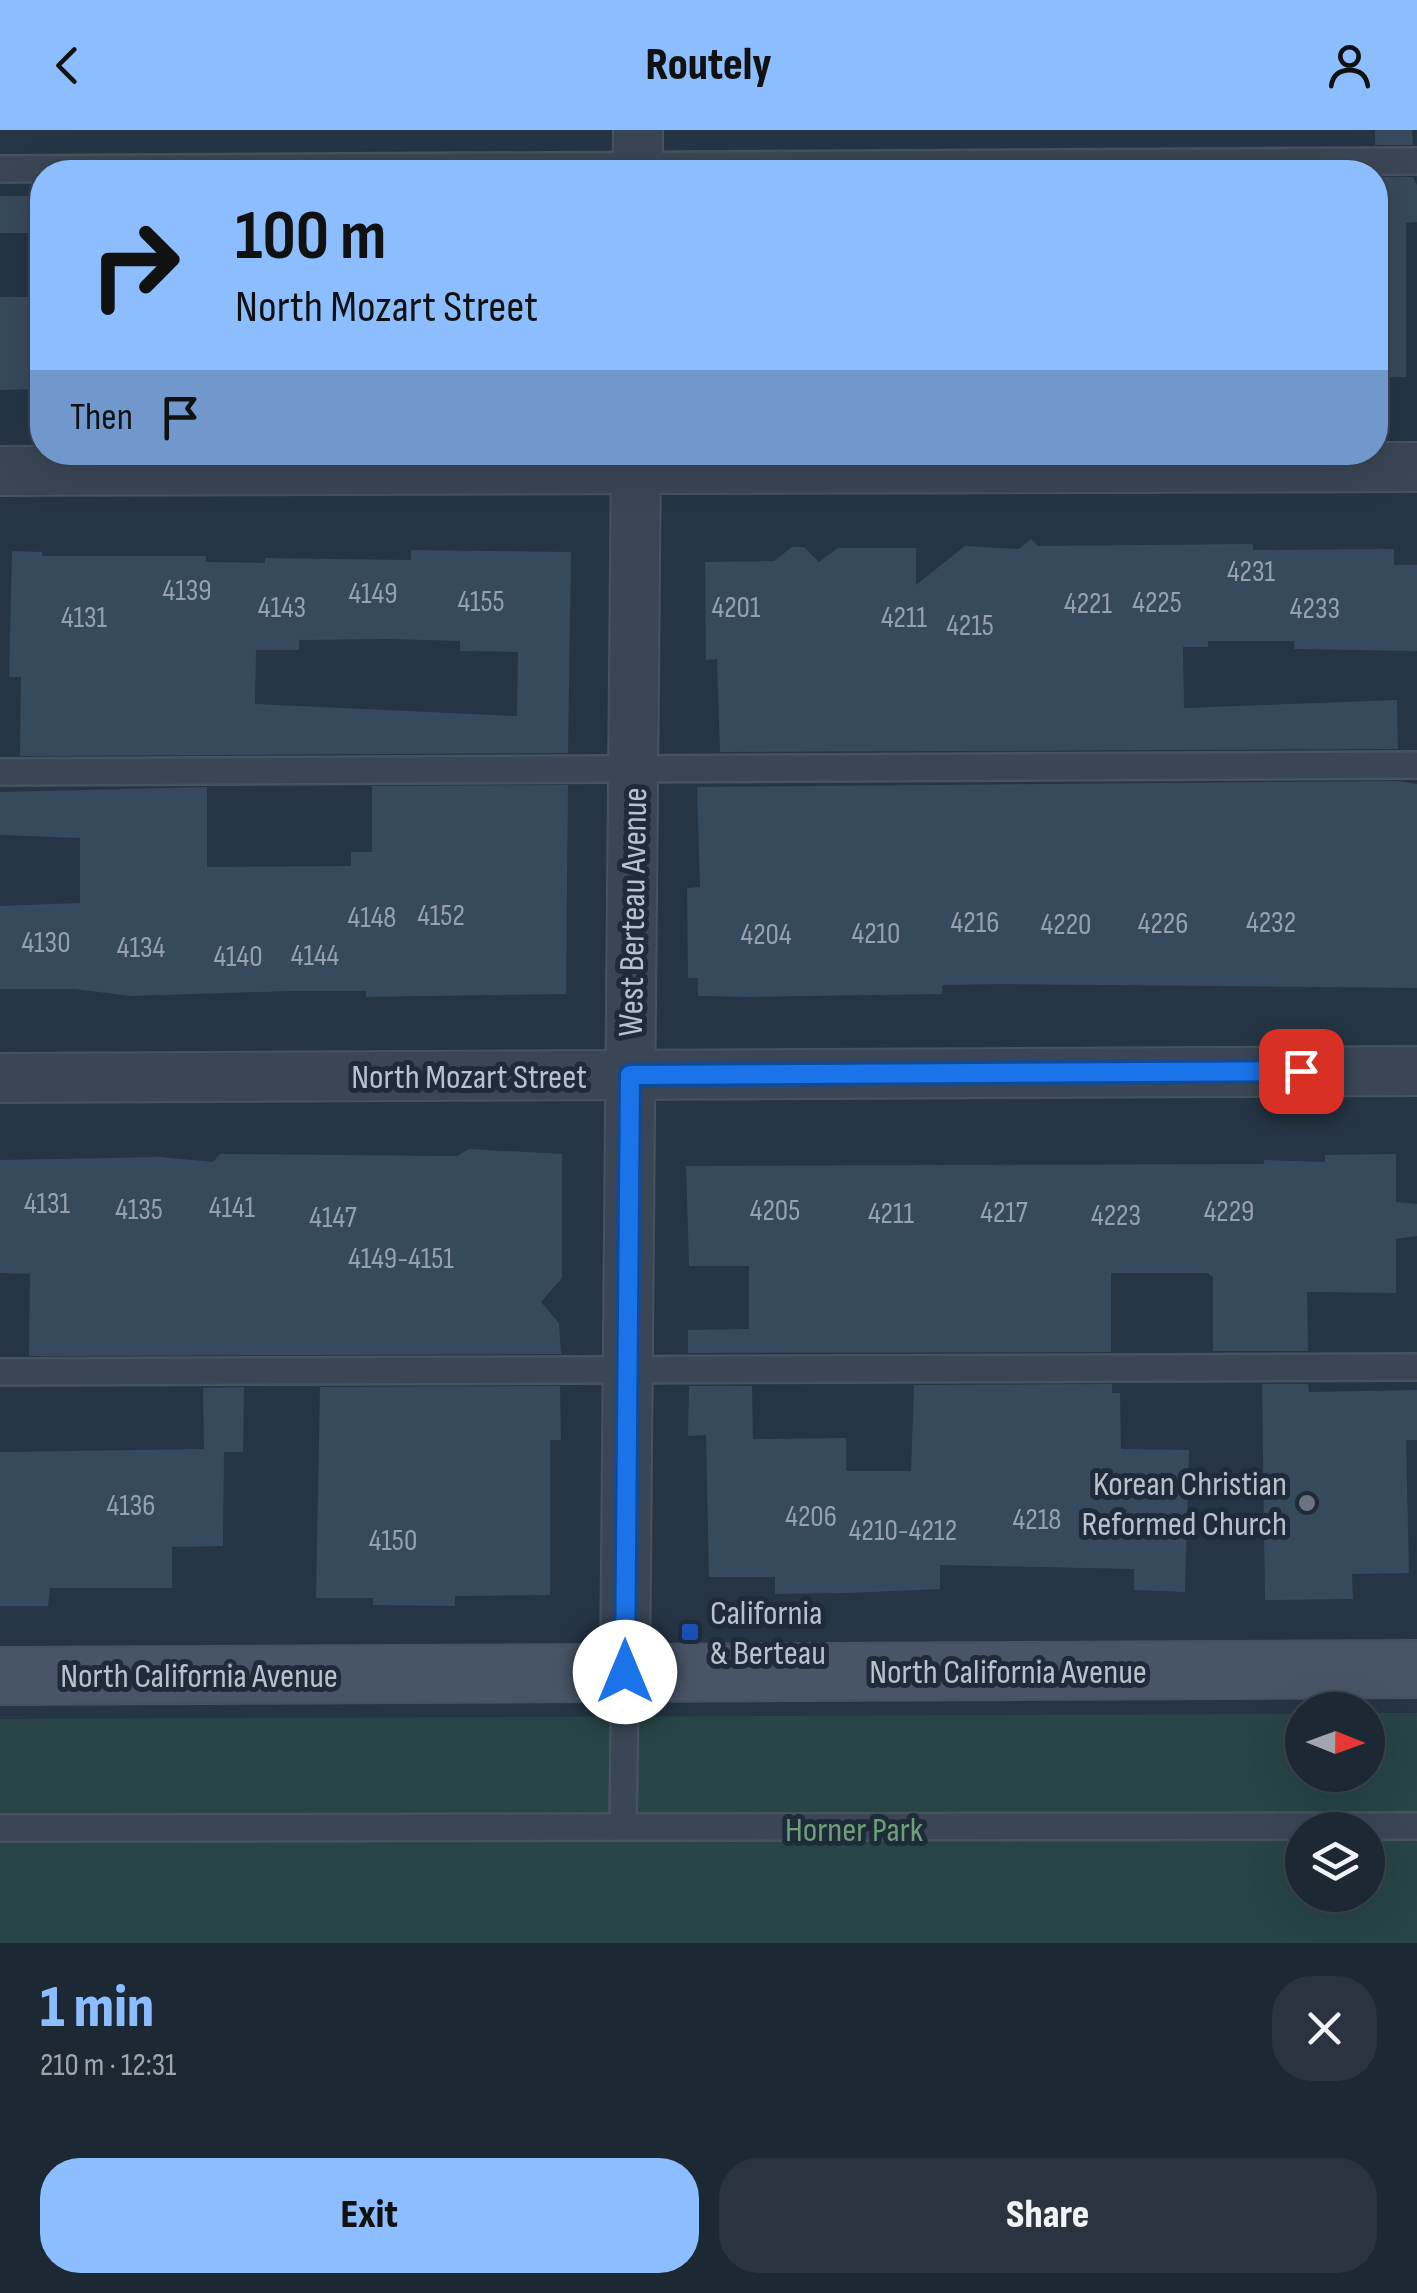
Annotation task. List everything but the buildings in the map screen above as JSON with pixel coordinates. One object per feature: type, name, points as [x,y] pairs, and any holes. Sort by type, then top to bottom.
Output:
[{"type":"street","points":[[0,471],[382,465]]},
{"type":"street","name":"West Berteau Avenue","points":[[625,1672],[636,465]]},
{"type":"street","points":[[1157,465],[1417,467]]},
{"type":"street","name":"North Mozart Street","points":[[0,1078],[1417,1070]]},
{"type":"street","name":"North California Avenue","points":[[0,1676],[1417,1668]]},
{"type":"lane","points":[[442,160],[638,156],[1261,160]]},
{"type":"lane","points":[[1388,161],[1417,161]]},
{"type":"lane","points":[[0,169],[30,168]]},
{"type":"lane","points":[[0,772],[1417,765]]},
{"type":"lane","points":[[0,1372],[1417,1367]]},
{"type":"lane","points":[[623,1824],[625,1672]]},
{"type":"lane","points":[[0,1828],[623,1824],[1417,1826]]},
{"type":"green space","name":"Horner Park","points":[[1385,1713],[1417,1713],[1417,1943],[0,1943],[0,1719],[1285,1714],[1285,1792],[1385,1792]]},
{"type":"place","name":"Korean Christian Reformed Church","points":[[1307,1503]]},
{"type":"place","name":"California & Berteau","points":[[690,1632]]},
{"type":"route","points":[[625,1672],[630,1075],[1301,1071]]}]
